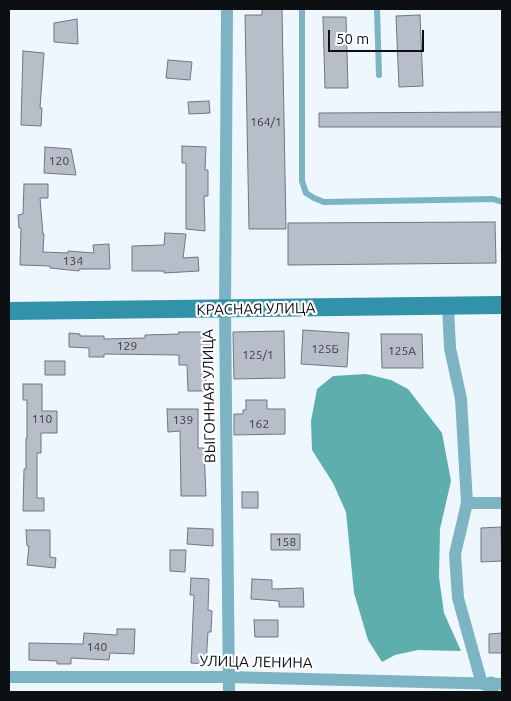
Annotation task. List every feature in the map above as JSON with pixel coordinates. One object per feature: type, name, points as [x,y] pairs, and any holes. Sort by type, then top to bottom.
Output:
[{"type":"main road","name":"КРАСНАЯ УЛИЦА","points":[[9,311],[225,310],[502,305]]},
{"type":"street","name":"ВЫГОННАЯ УЛИЦА","points":[[227,9],[225,310],[229,692]]},
{"type":"street","points":[[448,306],[450,348],[461,399],[468,503],[455,554],[458,598],[492,686]]},
{"type":"street","points":[[468,503],[502,503]]},
{"type":"street","name":"УЛИЦА ЛЕНИНА","points":[[9,678],[228,677],[492,686]]},
{"type":"lane","points":[[302,9],[302,181],[306,193],[324,202],[493,199],[502,202]]},
{"type":"lane","points":[[377,9],[379,75]]},
{"type":"water","points":[[366,374],[391,380],[408,389],[442,433],[451,481],[440,529],[439,577],[444,613],[461,651],[418,650],[395,655],[382,662],[368,640],[354,593],[346,512],[333,483],[312,450],[311,421],[317,389],[333,376]]},
{"type":"building","points":[[262,9],[282,9],[286,229],[249,229],[245,15],[262,15]]},
{"type":"building","points":[[420,15],[423,86],[399,87],[396,16]]},
{"type":"building","points":[[323,17],[346,17],[348,88],[325,88]]},
{"type":"building","points":[[77,19],[78,44],[54,42],[54,23]]},
{"type":"building","points":[[23,51],[44,53],[40,108],[42,108],[41,126],[21,125]]},
{"type":"building","points":[[168,60],[192,62],[190,80],[166,78]]},
{"type":"building","points":[[209,101],[210,113],[189,114],[188,102]]},
{"type":"building","points":[[502,112],[502,127],[319,127],[319,113]]},
{"type":"building","points":[[182,146],[206,147],[205,170],[208,170],[208,196],[204,196],[205,231],[186,229],[186,163],[182,163]]},
{"type":"building","points":[[45,147],[71,149],[76,175],[44,173]]},
{"type":"building","points":[[24,184],[48,184],[48,198],[40,198],[44,234],[43,252],[94,253],[93,245],[109,244],[110,269],[79,269],[79,271],[50,268],[50,266],[20,265],[21,228],[19,228],[18,215],[23,214]]},
{"type":"building","points":[[495,222],[496,263],[288,265],[288,223]]},
{"type":"building","points":[[165,233],[186,234],[183,258],[198,257],[199,271],[164,273],[164,271],[132,271],[132,246],[164,245]]},
{"type":"building","points":[[303,330],[349,333],[347,367],[301,364]]},
{"type":"building","points":[[284,331],[285,378],[234,379],[233,332]]},
{"type":"building","points":[[179,332],[210,332],[210,364],[206,364],[206,391],[188,391],[187,365],[179,365],[179,355],[104,354],[104,357],[89,357],[89,348],[69,347],[69,333],[80,334],[80,336],[104,336],[104,339],[145,338],[145,335],[179,334]]},
{"type":"building","points":[[381,334],[422,334],[423,368],[382,368]]},
{"type":"building","points":[[45,361],[65,361],[65,375],[45,375]]},
{"type":"building","points":[[23,384],[42,384],[42,411],[57,411],[57,433],[41,433],[41,453],[37,453],[37,498],[44,498],[44,511],[23,511],[27,400],[23,400]]},
{"type":"building","points":[[246,400],[267,400],[267,409],[285,409],[285,434],[234,435],[234,414],[243,414],[243,410],[246,410]]},
{"type":"building","points":[[167,409],[198,409],[198,448],[204,448],[206,496],[181,496],[180,431],[168,432]]},
{"type":"building","points":[[242,492],[258,492],[258,508],[242,508]]},
{"type":"building","points":[[501,527],[502,561],[481,562],[481,528]]},
{"type":"building","points":[[188,528],[213,529],[213,546],[187,544]]},
{"type":"building","points":[[26,530],[50,530],[50,557],[56,558],[55,568],[27,565],[29,546],[27,546]]},
{"type":"building","points":[[271,534],[300,534],[300,550],[271,550]]},
{"type":"building","points":[[170,550],[186,550],[185,572],[170,571]]},
{"type":"building","points":[[191,578],[209,579],[208,610],[212,611],[211,632],[208,632],[206,664],[191,663],[194,595],[190,595]]},
{"type":"building","points":[[252,579],[272,580],[272,589],[303,588],[304,607],[279,607],[279,601],[251,599]]},
{"type":"building","points":[[254,620],[278,620],[278,637],[255,637]]},
{"type":"building","points":[[117,629],[135,629],[134,654],[110,653],[109,660],[71,658],[71,664],[57,664],[57,661],[29,660],[29,643],[83,644],[84,633],[117,635]]},
{"type":"building","points":[[502,633],[502,653],[489,653],[489,634]]}]
